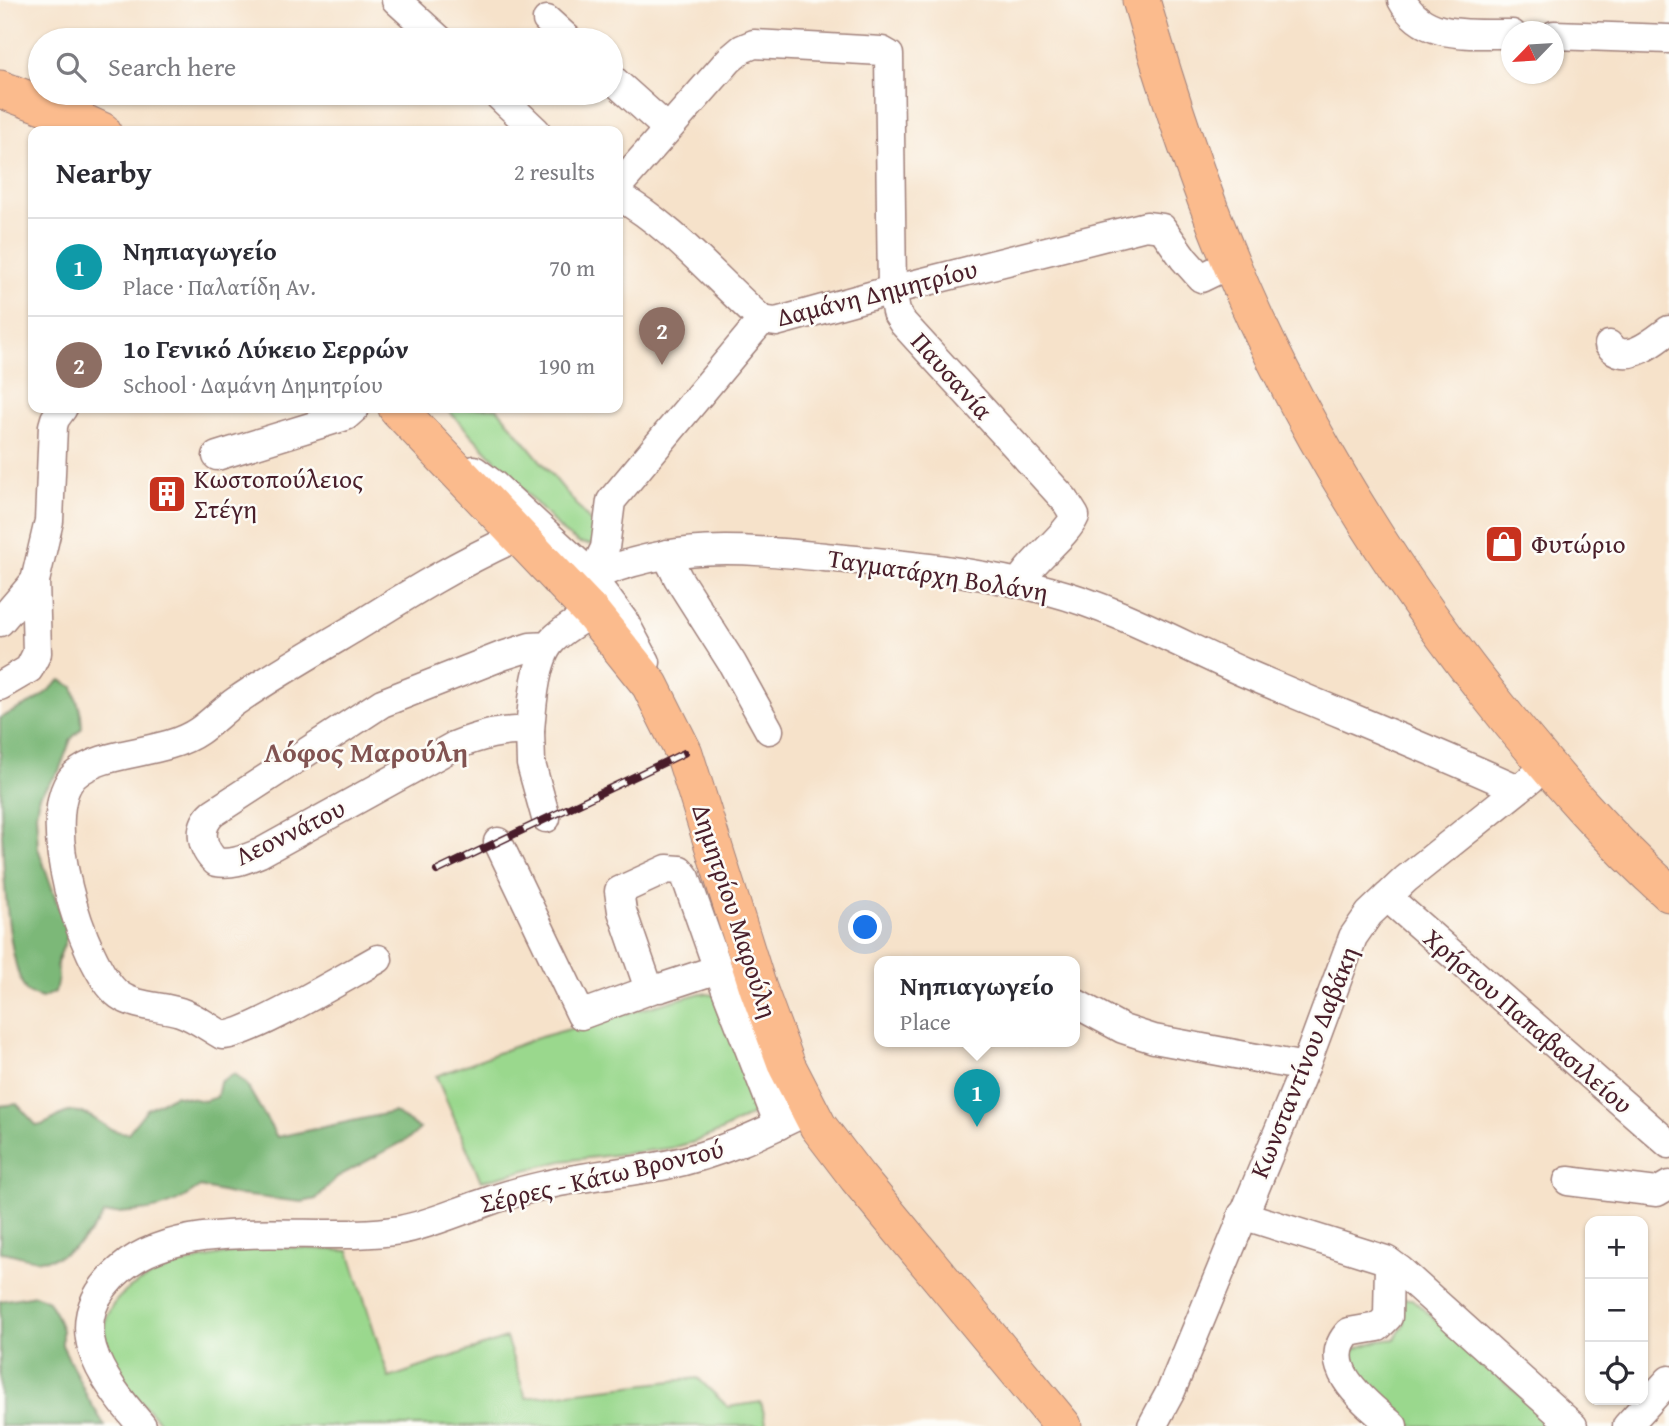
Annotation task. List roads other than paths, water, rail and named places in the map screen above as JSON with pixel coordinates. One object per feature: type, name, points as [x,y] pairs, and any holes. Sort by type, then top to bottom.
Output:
[{"type":"main road","points":[[1141,0],[1173,106],[1231,263],[1300,407],[1360,510],[1448,641],[1547,766],[1615,841],[1669,893]]},
{"type":"main road","points":[[0,89],[28,100]]},
{"type":"main road","points":[[42,105],[92,126]]},
{"type":"main road","name":"Δημητρίου Μαρούλη","points":[[402,413],[519,536],[592,595],[650,685],[684,753],[772,1028],[794,1118],[827,1140],[1063,1426]]},
{"type":"street","points":[[396,0],[427,28]]},
{"type":"street","points":[[1402,0],[1409,13],[1432,29],[1501,34]]},
{"type":"street","points":[[547,20],[556,28]]},
{"type":"street","points":[[1564,35],[1669,39]]},
{"type":"street","name":"Παυσανία","points":[[668,129],[736,53],[748,45],[883,51],[889,55],[892,290],[896,312],[1074,513],[1073,521],[1031,564],[1019,583]]},
{"type":"street","points":[[623,89],[668,129],[623,180]]},
{"type":"street","points":[[509,105],[532,126]]},
{"type":"street","points":[[623,198],[663,228],[762,320]]},
{"type":"street","name":"Δαμάνη Δημητρίου","points":[[592,595],[605,548],[611,501],[762,320],[776,322],[1146,226],[1163,228],[1201,278],[1231,263]]},
{"type":"street","points":[[1609,345],[1614,351],[1626,354],[1669,330]]},
{"type":"street","points":[[0,686],[25,672],[36,657],[35,581],[49,521],[53,426],[59,413]]},
{"type":"street","points":[[217,456],[349,413]]},
{"type":"street","points":[[450,463],[470,468],[493,484],[592,595]]},
{"type":"street","points":[[378,959],[256,1024],[228,1036],[180,1012],[124,998],[110,986],[96,967],[69,887],[59,832],[63,795],[70,780],[82,770],[102,761],[161,748],[192,736],[251,691],[472,557],[519,536]]},
{"type":"street","name":"Ταγματάρχη Βολάνη","points":[[592,595],[631,561],[666,554],[723,549],[878,562],[1019,583],[1093,605],[1337,713],[1518,789]]},
{"type":"street","points":[[666,554],[769,730]]},
{"type":"street","points":[[0,622],[35,581]]},
{"type":"street","name":"Λεοννάτου","points":[[530,731],[502,731],[472,738],[454,746],[239,862],[216,862],[204,845],[203,829],[213,813],[382,703],[511,653],[530,647],[548,646],[592,595]]},
{"type":"street","points":[[546,818],[531,764],[530,731],[538,673],[548,646]]},
{"type":"street","name":"Κωνσταντίνου Δαβάκη","points":[[1152,1426],[1167,1401],[1305,1067],[1351,940],[1369,914],[1406,879],[1547,766]]},
{"type":"street","points":[[498,842],[581,1015],[718,969]]},
{"type":"street","points":[[656,988],[645,982],[618,895],[622,890],[667,869],[680,870],[689,883],[718,969],[794,1118]]},
{"type":"street","name":"Χρήστου Παπαβασιλείου","points":[[1387,897],[1669,1144]]},
{"type":"street","points":[[1080,1006],[1123,1029],[1154,1040],[1305,1067]]},
{"type":"street","name":"Σέρρες - Κάτω Βροντού","points":[[142,1426],[101,1371],[89,1337],[91,1312],[100,1290],[113,1275],[138,1257],[172,1245],[229,1235],[355,1235],[402,1230],[550,1184],[701,1157],[794,1118]]},
{"type":"street","points":[[1568,1181],[1657,1192],[1669,1185]]},
{"type":"street","points":[[1242,1215],[1375,1255],[1389,1262],[1573,1426]]},
{"type":"street","points":[[1389,1262],[1388,1317],[1378,1327],[1349,1332],[1342,1342],[1339,1359],[1343,1375],[1349,1384],[1393,1426]]},
{"type":"street","points":[[1627,1426],[1669,1380]]},
{"type":"railway","points":[[437,871],[684,753]]},
{"type":"place","name":"1ο Γενικό Λύκειο Σερρών","points":[[662,365]]},
{"type":"place","name":"Κωστοπούλειος Στέγη","points":[[167,494]]},
{"type":"place","name":"Φυτώριο","points":[[1504,544]]},
{"type":"place","name":"Νηπιαγωγείο","points":[[977,1127]]},
{"type":"district","name":"Λόφος Μαρούλη","points":[[366,752]]}]
